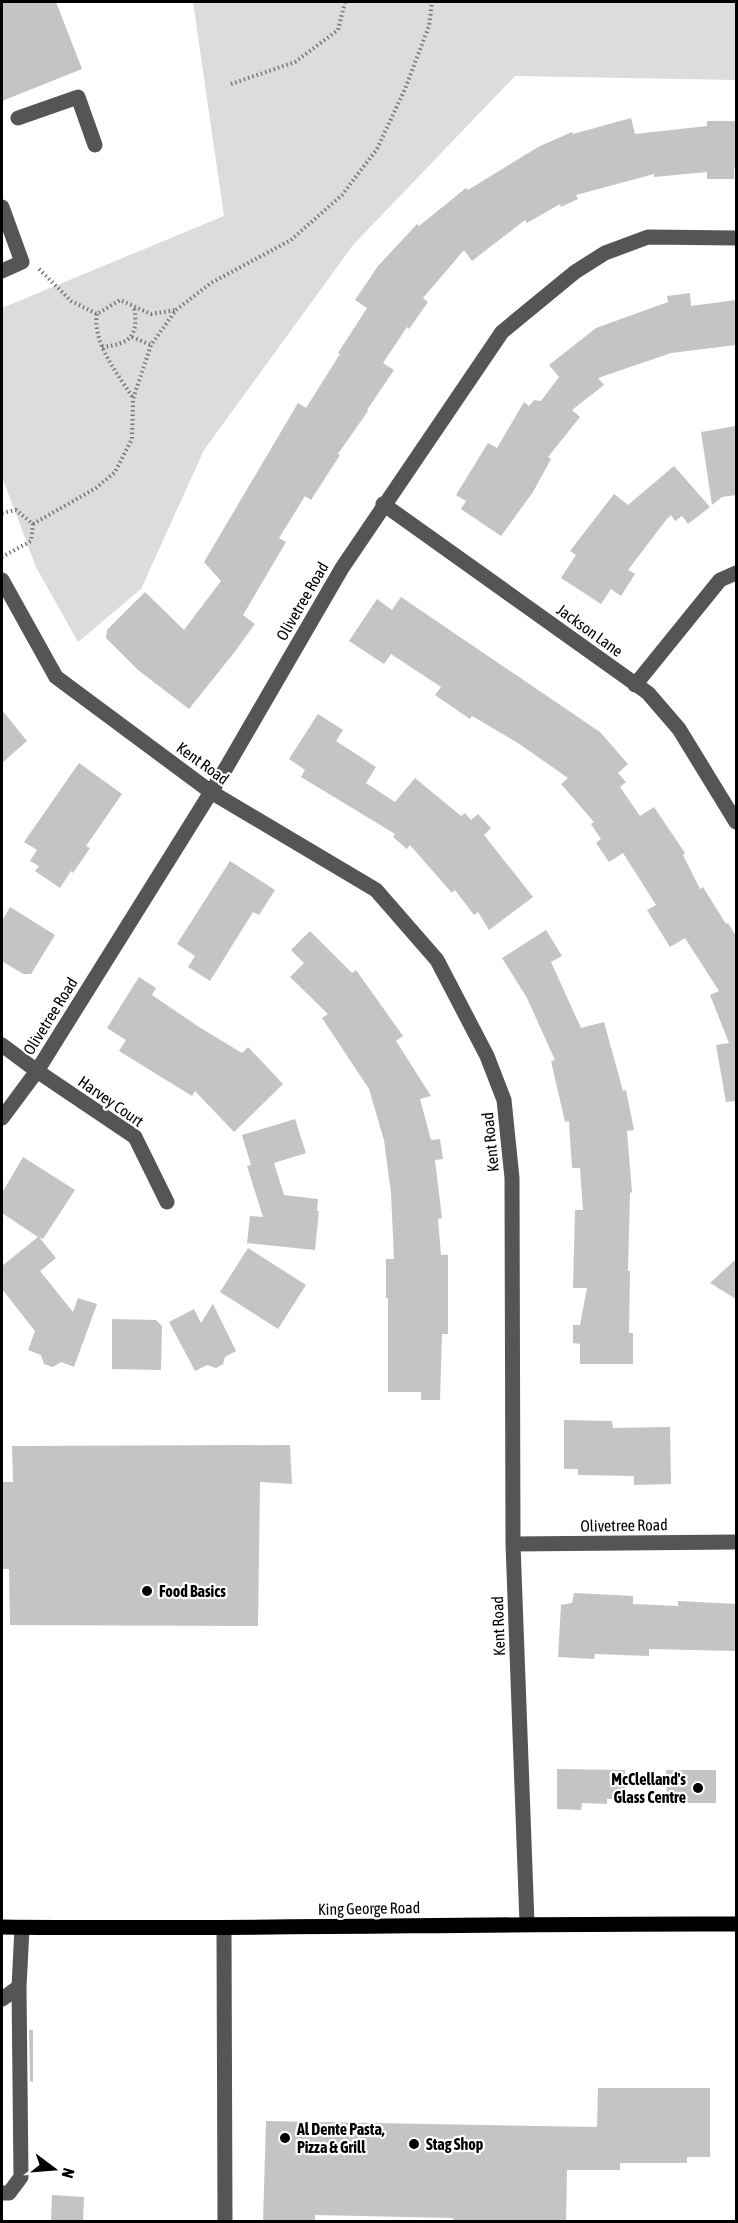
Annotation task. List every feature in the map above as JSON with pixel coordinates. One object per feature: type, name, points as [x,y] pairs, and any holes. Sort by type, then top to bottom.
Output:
[{"type":"main road","name":"King George Road","points":[[2,1928],[224,1929],[527,1923],[736,1924]]},
{"type":"street","points":[[18,118],[78,97],[96,145]]},
{"type":"street","points":[[2,207],[22,261],[2,271]]},
{"type":"street","name":"Olivetree Road","points":[[2,1118],[37,1071],[211,792],[342,568],[383,504],[502,333],[575,272],[605,253],[648,237],[736,238]]},
{"type":"street","name":"Jackson Lane","points":[[383,504],[648,693],[679,729],[736,822]]},
{"type":"street","points":[[635,685],[720,580],[736,573]]},
{"type":"street","name":"Kent Road","points":[[2,580],[56,677],[211,792],[376,890],[437,960],[486,1056],[504,1101],[512,1178],[513,1544],[527,1923]]},
{"type":"street","name":"Harvey Court","points":[[2,1045],[135,1137],[167,1202]]},
{"type":"street","name":"Olivetree Road","points":[[513,1544],[736,1542]]},
{"type":"street","points":[[2,2193],[9,2193],[21,2176],[19,1986],[22,1928]]},
{"type":"street","points":[[224,1929],[225,2222]]},
{"type":"street","points":[[2,1999],[19,1986]]},
{"type":"path","points":[[231,84],[295,62],[338,30],[345,2]]},
{"type":"path","points":[[33,524],[96,488],[115,472],[132,439],[133,399],[151,345],[176,310],[211,283],[291,240],[342,195],[377,149],[405,89],[429,26],[432,2]]},
{"type":"path","points":[[39,268],[71,301],[97,314]]},
{"type":"path","points":[[133,399],[102,347],[95,326],[97,314],[120,300],[151,314],[176,310]]},
{"type":"path","points":[[102,347],[120,345],[132,337],[136,324],[134,306]]},
{"type":"path","points":[[132,337],[151,345]]},
{"type":"path","points":[[2,513],[16,510],[33,524]]},
{"type":"path","points":[[2,557],[31,542],[33,524]]},
{"type":"shaded area","points":[[193,2],[736,2],[736,80],[515,76],[353,245],[204,450],[141,589],[78,642],[36,567],[2,477],[2,308],[224,216]]},
{"type":"building","points":[[2,2],[56,2],[82,69],[2,101]]},
{"type":"building","points":[[631,118],[635,134],[707,126],[707,121],[736,121],[734,179],[707,179],[707,172],[654,177],[654,174],[576,195],[578,199],[561,207],[560,204],[527,223],[525,220],[472,261],[464,250],[423,298],[428,302],[409,329],[407,327],[383,363],[394,370],[338,454],[340,455],[311,500],[305,496],[279,538],[286,542],[243,615],[255,624],[233,654],[189,709],[138,670],[106,638],[107,630],[145,592],[184,630],[221,581],[204,562],[298,403],[306,408],[340,354],[338,353],[367,308],[355,300],[378,266],[417,224],[419,226],[466,188],[468,190],[538,147],[572,132],[573,134]]},
{"type":"building","points":[[690,293],[691,306],[736,300],[736,345],[671,353],[598,378],[604,385],[572,410],[580,417],[548,457],[551,459],[533,492],[501,536],[461,509],[466,501],[456,495],[488,443],[497,448],[524,402],[529,406],[534,400],[541,401],[559,377],[549,365],[596,328],[668,302],[667,296]]},
{"type":"building","points":[[736,426],[736,495],[722,497],[712,505],[701,432]]},
{"type":"building","points":[[674,466],[710,507],[688,524],[682,516],[675,521],[671,515],[666,520],[628,570],[635,574],[621,596],[611,589],[601,604],[561,578],[576,555],[570,551],[614,494],[628,505]]},
{"type":"building","points":[[401,597],[600,732],[628,764],[618,773],[626,782],[620,787],[640,816],[654,807],[685,853],[683,855],[700,889],[703,887],[736,936],[736,1101],[726,1102],[716,1045],[729,1043],[710,995],[719,991],[685,938],[670,947],[647,910],[656,905],[623,853],[609,862],[596,843],[601,839],[591,824],[594,822],[561,784],[568,778],[518,743],[472,716],[470,719],[435,695],[441,687],[391,654],[384,664],[349,641],[377,599],[392,610]]},
{"type":"building","points":[[2,710],[27,741],[2,763]]},
{"type":"building","points":[[318,714],[343,730],[336,741],[376,767],[366,783],[395,802],[415,778],[461,816],[465,813],[471,820],[478,814],[491,828],[484,835],[533,897],[489,930],[478,912],[474,915],[455,890],[452,893],[410,845],[407,849],[393,837],[395,834],[301,777],[305,770],[289,759]]},
{"type":"building","points":[[79,763],[122,794],[86,846],[90,848],[60,888],[35,871],[39,866],[30,861],[37,850],[24,842]]},
{"type":"building","points":[[230,861],[275,890],[259,915],[253,912],[210,981],[188,967],[195,956],[177,944]]},
{"type":"building","points":[[10,907],[55,935],[31,974],[23,974],[2,961],[2,921]]},
{"type":"building","points":[[546,930],[562,956],[551,962],[581,1028],[604,1022],[623,1091],[626,1090],[634,1130],[627,1131],[632,1192],[630,1193],[628,1271],[630,1271],[629,1333],[633,1333],[633,1364],[580,1364],[580,1344],[573,1343],[573,1325],[580,1325],[587,1288],[573,1288],[575,1210],[583,1210],[580,1168],[572,1168],[569,1121],[565,1122],[551,1061],[555,1060],[527,998],[502,958]]},
{"type":"building","points":[[310,931],[352,973],[356,970],[403,1036],[396,1041],[431,1096],[420,1099],[431,1140],[440,1139],[443,1159],[435,1160],[442,1218],[438,1219],[441,1255],[448,1255],[448,1334],[442,1334],[440,1400],[421,1400],[421,1392],[388,1392],[386,1259],[394,1259],[391,1193],[384,1140],[369,1089],[322,1018],[328,1014],[290,977],[304,963],[291,950]]},
{"type":"building","points":[[139,977],[156,988],[152,995],[199,1027],[242,1053],[248,1047],[283,1084],[234,1132],[195,1091],[192,1096],[119,1051],[126,1040],[107,1028]]},
{"type":"building","points":[[295,1119],[306,1153],[274,1163],[284,1195],[318,1199],[315,1250],[247,1243],[250,1216],[263,1217],[247,1166],[251,1165],[242,1135]]},
{"type":"building","points":[[23,1157],[75,1190],[43,1239],[39,1237],[56,1258],[40,1271],[73,1312],[78,1298],[97,1304],[74,1367],[61,1362],[53,1367],[44,1364],[41,1355],[28,1350],[35,1331],[2,1289],[2,1266],[38,1237],[2,1213],[2,1193]]},
{"type":"building","points":[[248,1248],[306,1285],[278,1329],[220,1292]]},
{"type":"building","points":[[736,1259],[736,1299],[710,1283]]},
{"type":"building","points":[[213,1304],[236,1351],[225,1357],[223,1364],[216,1368],[207,1365],[195,1371],[169,1322],[194,1309],[201,1323]]},
{"type":"building","points":[[112,1319],[156,1320],[162,1326],[161,1370],[112,1369]]},
{"type":"building","points":[[564,1420],[612,1421],[613,1428],[670,1427],[671,1484],[634,1485],[634,1476],[578,1475],[578,1469],[564,1469]]},
{"type":"building","points":[[290,1445],[292,1484],[260,1482],[258,1626],[10,1625],[9,1569],[2,1569],[2,1482],[13,1482],[12,1446]]},
{"type":"building","points":[[574,1593],[633,1596],[633,1604],[678,1606],[678,1601],[736,1604],[736,1651],[649,1649],[649,1656],[595,1654],[594,1659],[558,1657],[561,1605],[572,1603]]},
{"type":"building","points":[[557,1769],[625,1770],[624,1799],[607,1799],[607,1804],[582,1803],[581,1810],[557,1809]]},
{"type":"building","points":[[666,1770],[716,1770],[716,1803],[667,1803]]},
{"type":"building","points":[[29,2030],[33,2030],[33,2082],[30,2081]]},
{"type":"building","points":[[598,2088],[710,2088],[710,2157],[687,2157],[687,2163],[620,2163],[620,2170],[567,2170],[566,2222],[453,2222],[453,2218],[315,2215],[315,2222],[263,2222],[266,2121],[597,2127]]},
{"type":"building","points":[[52,2195],[84,2197],[83,2222],[51,2222]]},
{"type":"place","name":"Food Basics","points":[[147,1591]]},
{"type":"place","name":"McClelland's Glass Centre","points":[[698,1788]]},
{"type":"place","name":"Al Dente Pasta, Pizza & Grill","points":[[285,2138]]},
{"type":"place","name":"Stag Shop","points":[[414,2144]]}]
